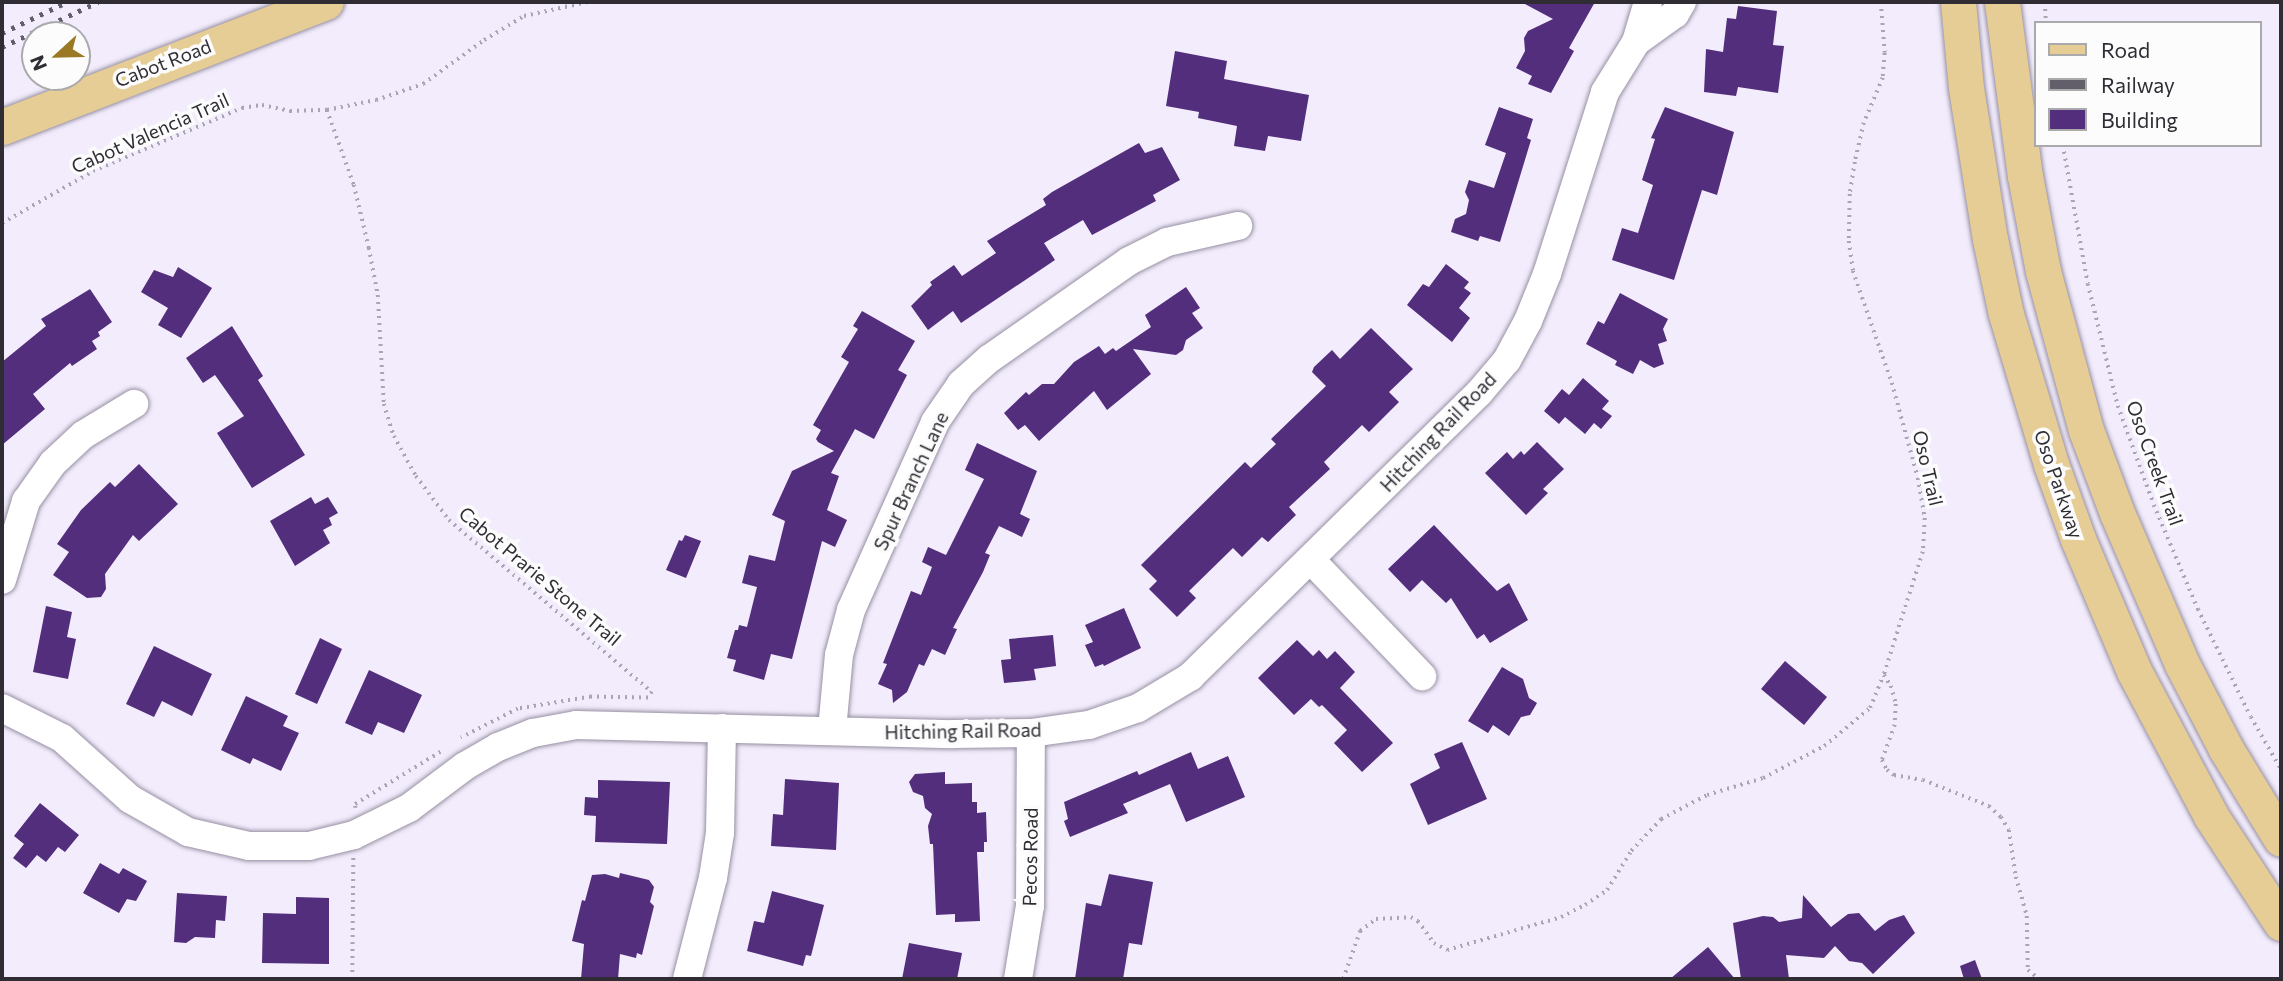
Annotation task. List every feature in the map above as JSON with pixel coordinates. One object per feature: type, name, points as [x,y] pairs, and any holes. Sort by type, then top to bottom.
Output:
[{"type":"main road","name":"Cabot Road","points":[[2,127],[326,2]]},
{"type":"main road","name":"Oso Parkway","points":[[1958,2],[1966,88],[1990,239],[2006,314],[2051,464],[2083,551],[2134,671],[2211,816],[2281,923]]},
{"type":"main road","points":[[2002,2],[2025,176],[2043,271],[2086,430],[2117,513],[2182,664],[2226,749],[2281,839]]},
{"type":"street","name":"Hitching Rail Road","points":[[2,708],[62,738],[130,799],[188,832],[249,846],[309,846],[354,835],[409,808],[465,766],[498,747],[533,733],[576,725],[1031,733],[1089,725],[1138,708],[1190,677],[1479,394],[1507,360],[1528,321],[1546,274],[1605,92],[1636,42],[1648,2]]},
{"type":"street","name":"Hitching Rail Road","points":[[1636,42],[1675,14],[1682,2]]},
{"type":"street","name":"Spur Branch Lane","points":[[832,730],[839,654],[851,610],[935,422],[961,384],[989,359],[1129,261],[1167,242],[1238,226]]},
{"type":"street","points":[[2,580],[26,500],[53,463],[83,435],[134,404]]},
{"type":"street","points":[[1311,560],[1422,676]]},
{"type":"street","points":[[687,979],[713,878],[720,833],[722,728]]},
{"type":"street","name":"Pecos Road","points":[[1017,979],[1031,906],[1031,733]]},
{"type":"path","name":"Cabot Valencia Trail","points":[[2,223],[93,171],[242,108],[262,105],[290,111],[327,110],[376,100],[423,84],[484,40],[524,16],[587,2]]},
{"type":"path","name":"Oso Trail","points":[[1343,979],[1360,931],[1376,919],[1411,917],[1418,921],[1434,943],[1447,950],[1561,917],[1585,905],[1607,890],[1631,851],[1661,819],[1707,795],[1763,778],[1824,746],[1870,708],[1884,675],[1923,552],[1925,518],[1918,478],[1892,383],[1853,271],[1849,240],[1850,194],[1855,162],[1864,123],[1883,78],[1881,2]]},
{"type":"path","points":[[2045,2],[2046,21]]},
{"type":"path","name":"Cabot Prarie Stone Trail","points":[[327,110],[354,185],[369,248],[378,295],[384,404],[394,436],[405,456],[449,520],[652,692],[648,698],[591,697],[519,709],[477,728],[457,741]]},
{"type":"path","name":"Oso Creek Trail","points":[[2063,147],[2088,284],[2118,406],[2154,505],[2198,609],[2251,717],[2281,769]]},
{"type":"path","points":[[1884,675],[1891,686],[1896,704],[1895,725],[1882,760],[1887,771],[1894,775],[1923,780],[1989,806],[2001,817],[2009,830],[2029,928],[2028,970],[2039,979]]},
{"type":"path","points":[[354,815],[355,804],[448,747]]},
{"type":"path","points":[[352,979],[353,858]]},
{"type":"building","points":[[1521,2],[1595,2],[1569,48],[1574,51],[1551,93],[1528,84],[1532,76],[1516,68],[1525,51],[1524,38],[1528,31],[1553,19]]},
{"type":"building","points":[[1738,6],[1777,11],[1773,45],[1784,46],[1778,93],[1738,87],[1736,96],[1704,92],[1706,49],[1723,52],[1727,18],[1736,19]]},
{"type":"building","points":[[1175,51],[1227,61],[1224,79],[1309,95],[1301,141],[1268,136],[1265,151],[1234,146],[1237,126],[1198,118],[1199,112],[1166,106]]},
{"type":"building","points":[[1499,107],[1533,119],[1527,138],[1531,140],[1500,242],[1480,236],[1478,241],[1451,232],[1455,219],[1466,214],[1469,200],[1465,192],[1469,180],[1494,188],[1506,153],[1485,145]]},
{"type":"building","points":[[1665,107],[1734,132],[1717,195],[1702,190],[1674,280],[1612,260],[1622,228],[1638,233],[1653,185],[1642,180],[1655,139],[1651,138]]},
{"type":"building","points":[[1139,143],[1145,153],[1162,147],[1180,180],[1153,195],[1156,201],[1092,235],[1083,220],[1044,243],[1055,260],[961,323],[953,311],[928,330],[911,306],[932,285],[930,282],[954,265],[962,276],[996,253],[987,241],[1046,205],[1043,199],[1052,192]]},
{"type":"building","points":[[1446,264],[1469,282],[1464,288],[1471,293],[1459,308],[1470,318],[1452,342],[1407,305],[1423,284],[1429,287]]},
{"type":"building","points":[[178,267],[212,288],[181,338],[158,325],[168,308],[141,292],[154,270],[173,277]]},
{"type":"building","points":[[1186,287],[1200,308],[1192,313],[1203,328],[1186,340],[1183,350],[1176,355],[1133,349],[1151,374],[1107,410],[1094,391],[1039,441],[1025,425],[1018,430],[1004,413],[1026,392],[1029,395],[1042,384],[1054,384],[1074,362],[1099,346],[1105,354],[1113,348],[1116,351],[1151,327],[1145,315]]},
{"type":"building","points":[[90,289],[112,322],[98,332],[100,336],[92,341],[97,349],[72,366],[70,363],[33,394],[45,409],[2,445],[2,362],[46,326],[41,319]]},
{"type":"building","points":[[1620,293],[1668,319],[1663,329],[1667,341],[1658,344],[1664,364],[1654,368],[1640,360],[1633,374],[1615,365],[1617,361],[1586,344],[1598,321],[1604,324]]},
{"type":"building","points":[[862,311],[915,341],[898,370],[907,375],[874,439],[855,429],[831,473],[839,476],[827,510],[847,520],[835,547],[822,541],[792,659],[771,654],[764,680],[733,671],[736,660],[727,658],[735,630],[738,630],[739,625],[747,627],[757,587],[742,583],[749,555],[775,561],[785,521],[772,515],[792,471],[834,451],[818,442],[816,439],[821,430],[813,425],[849,362],[841,357],[858,329],[853,326]]},
{"type":"building","points":[[232,326],[263,376],[258,380],[305,455],[252,488],[217,433],[244,416],[215,375],[203,383],[186,358]]},
{"type":"building","points":[[1371,328],[1413,369],[1389,392],[1399,402],[1369,432],[1362,425],[1324,462],[1330,469],[1289,507],[1296,515],[1268,542],[1262,537],[1242,557],[1233,548],[1189,591],[1196,598],[1177,617],[1149,589],[1157,581],[1141,565],[1245,462],[1251,468],[1276,444],[1271,439],[1326,386],[1312,372],[1314,367],[1332,350],[1340,359]]},
{"type":"building","points":[[1583,378],[1609,401],[1602,409],[1612,416],[1601,429],[1594,423],[1585,434],[1565,417],[1559,424],[1544,411],[1562,389],[1569,395]]},
{"type":"building","points":[[1537,442],[1564,469],[1543,489],[1548,493],[1526,515],[1485,473],[1507,452],[1513,459],[1521,451],[1524,455]]},
{"type":"building","points":[[977,443],[1037,471],[1020,514],[1030,519],[1022,537],[999,526],[985,553],[990,555],[983,572],[953,628],[957,629],[945,655],[932,649],[924,666],[919,664],[907,692],[893,703],[892,690],[878,684],[887,664],[883,663],[911,591],[921,595],[932,567],[922,562],[928,547],[946,555],[984,479],[965,470]]},
{"type":"building","points":[[139,464],[178,504],[139,541],[133,535],[105,574],[106,589],[101,597],[87,598],[53,575],[69,552],[57,544],[81,510],[110,482],[115,487]]},
{"type":"building","points":[[311,497],[315,504],[328,497],[338,513],[329,518],[332,525],[323,530],[330,543],[295,566],[270,521]]},
{"type":"building","points":[[1434,525],[1497,591],[1509,583],[1528,620],[1490,643],[1484,634],[1477,639],[1451,598],[1446,603],[1422,580],[1410,592],[1388,569]]},
{"type":"building","points":[[685,535],[701,541],[686,578],[666,570],[679,540],[682,541]]},
{"type":"building","points":[[46,606],[72,612],[67,637],[76,639],[68,679],[33,672]]},
{"type":"building","points":[[1124,608],[1141,648],[1104,666],[1095,667],[1085,645],[1093,642],[1085,625]]},
{"type":"building","points":[[1053,635],[1056,666],[1034,669],[1036,680],[1004,683],[1001,660],[1011,659],[1009,639]]},
{"type":"building","points":[[320,638],[342,649],[317,704],[295,694]]},
{"type":"building","points":[[1297,640],[1313,656],[1319,650],[1327,659],[1335,651],[1355,672],[1340,688],[1393,743],[1362,772],[1334,743],[1347,730],[1322,705],[1319,707],[1311,699],[1294,715],[1258,678]]},
{"type":"building","points":[[154,646],[212,674],[192,716],[162,701],[154,717],[126,704]]},
{"type":"building","points":[[1785,661],[1827,697],[1804,725],[1761,689]]},
{"type":"building","points":[[1502,667],[1523,679],[1529,698],[1537,703],[1530,715],[1521,717],[1509,736],[1493,725],[1488,733],[1468,721]]},
{"type":"building","points":[[369,670],[422,695],[404,733],[378,722],[372,735],[345,723]]},
{"type":"building","points":[[246,696],[288,716],[283,726],[299,733],[281,771],[253,758],[250,764],[221,750]]},
{"type":"building","points":[[1462,742],[1487,799],[1428,825],[1410,784],[1440,768],[1434,754]]},
{"type":"building","points":[[1191,752],[1198,769],[1228,756],[1245,797],[1186,822],[1170,784],[1123,804],[1128,813],[1070,837],[1064,821],[1068,819],[1064,802],[1137,771],[1139,775]]},
{"type":"building","points":[[945,772],[945,784],[972,783],[972,802],[977,802],[977,813],[986,812],[987,842],[984,842],[984,852],[977,852],[980,921],[955,922],[955,914],[936,915],[933,844],[930,844],[928,826],[932,814],[925,808],[923,796],[913,792],[909,782],[915,774]]},
{"type":"building","points":[[785,779],[839,783],[836,850],[771,846],[773,814],[783,815]]},
{"type":"building","points":[[598,780],[670,782],[667,844],[595,842],[596,816],[584,815],[585,797],[598,798]]},
{"type":"building","points":[[40,803],[79,835],[65,852],[58,847],[46,862],[37,855],[26,868],[13,858],[24,844],[14,836]]},
{"type":"building","points":[[100,863],[119,874],[123,868],[147,881],[136,901],[127,899],[119,913],[83,893]]},
{"type":"building","points":[[620,873],[649,880],[654,887],[650,902],[654,906],[642,955],[637,953],[636,958],[620,954],[618,979],[581,979],[584,944],[572,941],[582,900],[585,901],[592,875],[605,874],[619,878]]},
{"type":"building","points":[[1109,874],[1153,882],[1142,945],[1129,943],[1123,979],[1075,979],[1086,903],[1101,906]]},
{"type":"building","points":[[772,891],[824,905],[811,956],[806,955],[803,966],[747,951],[754,921],[764,923]]},
{"type":"building","points":[[177,893],[227,896],[225,921],[216,920],[215,938],[195,937],[186,943],[174,942]]},
{"type":"building","points":[[1803,895],[1831,927],[1848,914],[1859,913],[1875,931],[1889,920],[1904,915],[1915,933],[1873,974],[1862,963],[1849,961],[1835,946],[1824,958],[1786,955],[1789,979],[1741,979],[1733,923],[1763,916],[1773,917],[1779,922],[1802,918]]},
{"type":"building","points":[[296,897],[329,898],[329,964],[262,963],[263,913],[296,914]]},
{"type":"building","points":[[909,943],[962,953],[957,979],[902,979]]},
{"type":"building","points":[[1708,947],[1735,979],[1670,979]]},
{"type":"building","points":[[1975,960],[1982,979],[1964,979],[1960,966]]},
{"type":"railway","points":[[2,33],[67,2]]},
{"type":"railway","points":[[2,47],[98,2]]}]
